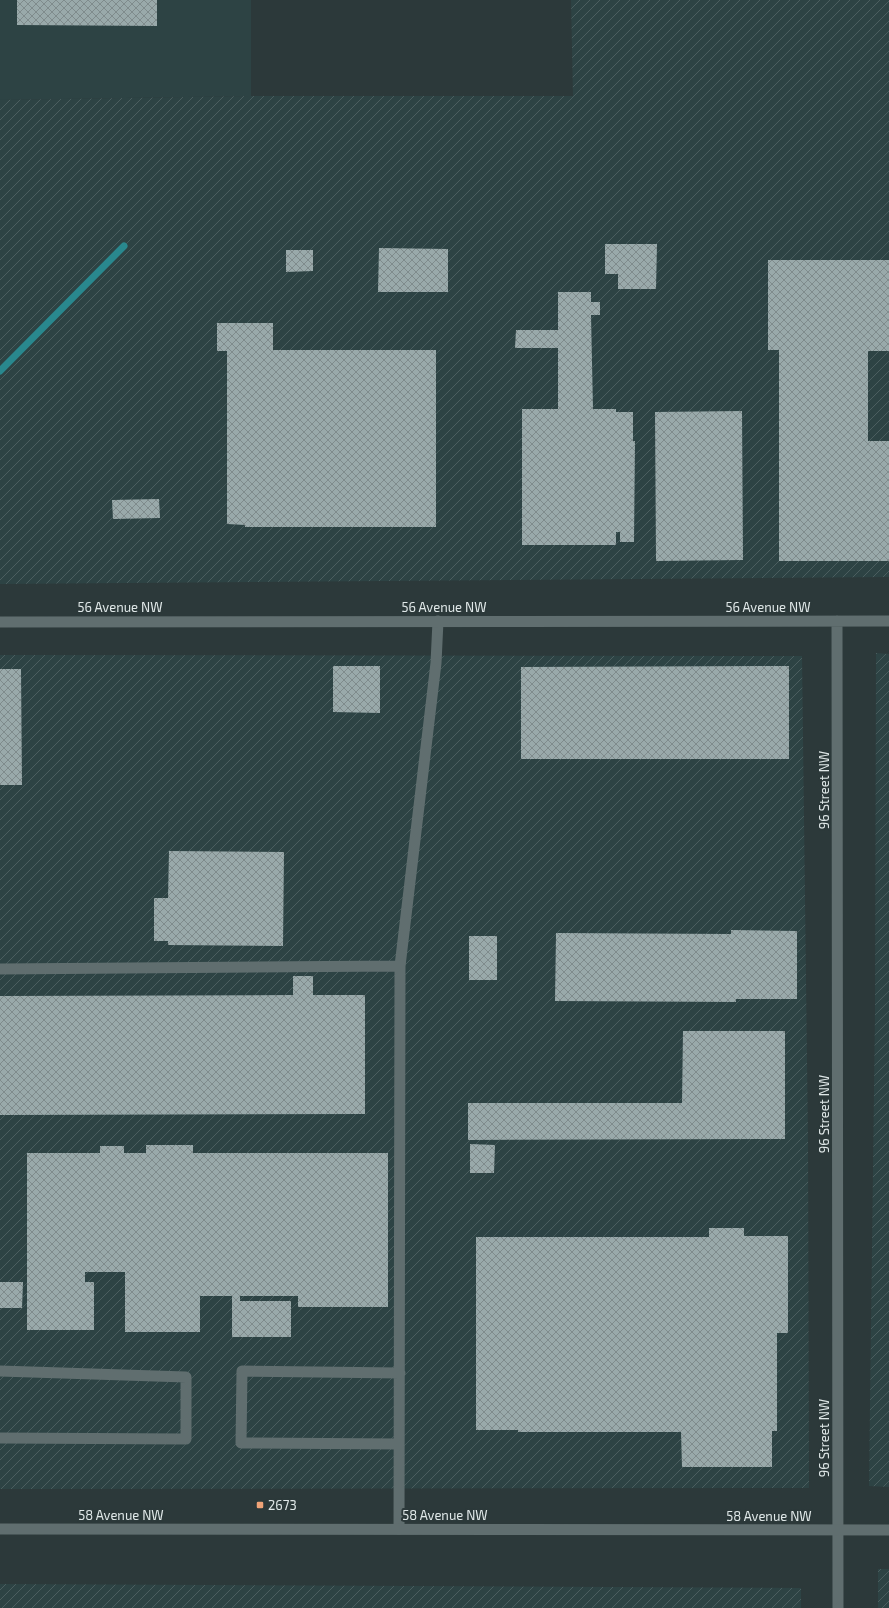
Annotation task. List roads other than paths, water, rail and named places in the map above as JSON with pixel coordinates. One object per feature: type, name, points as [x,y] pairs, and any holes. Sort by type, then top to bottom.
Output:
[{"type":"street","name":"96 Street NW","points":[[837,620],[838,1608]]},
{"type":"street","name":"56 Avenue NW","points":[[0,622],[889,620]]},
{"type":"street","points":[[399,1529],[400,966],[436,664],[438,621]]},
{"type":"street","points":[[0,969],[400,966]]},
{"type":"street","points":[[0,1371],[186,1377],[186,1439],[0,1438]]},
{"type":"street","points":[[399,1444],[241,1443],[242,1371],[400,1372]]},
{"type":"street","name":"58 Avenue NW","points":[[0,1529],[889,1530]]},
{"type":"waterway","points":[[0,371],[124,246]]},
{"type":"place","name":"2673","points":[[260,1505]]}]
